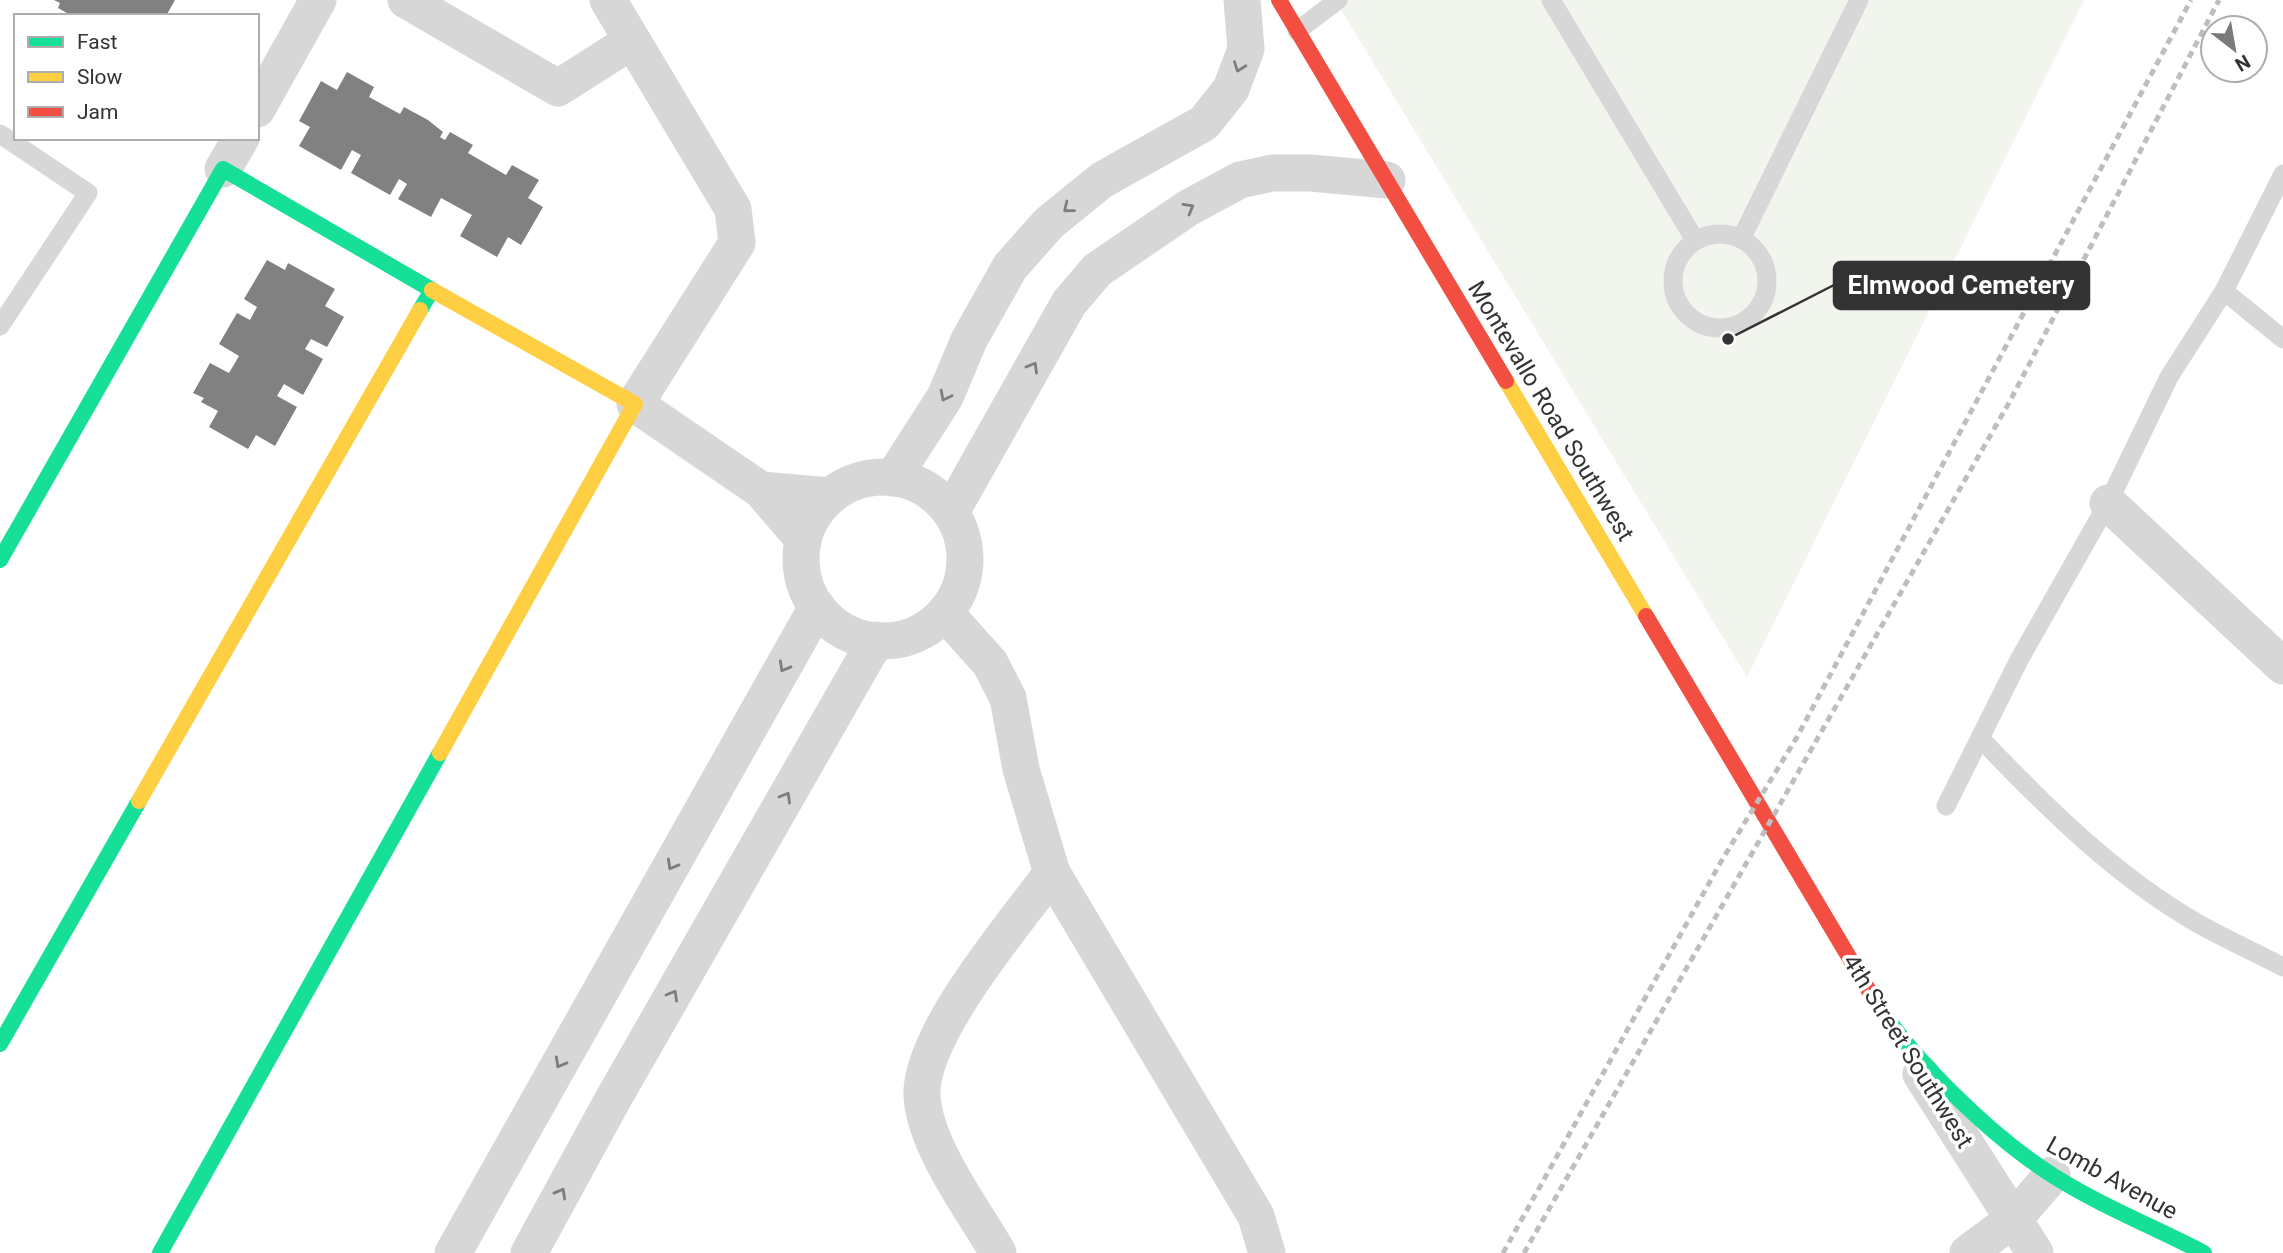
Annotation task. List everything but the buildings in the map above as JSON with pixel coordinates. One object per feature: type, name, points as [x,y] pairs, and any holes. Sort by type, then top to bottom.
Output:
[{"type":"street","points":[[259,105],[318,0]]},
{"type":"street","points":[[406,0],[558,88],[632,41]]},
{"type":"street","points":[[160,1253],[635,404],[737,243],[733,209],[608,0]]},
{"type":"street","points":[[893,478],[945,397],[969,340],[1010,267],[1049,223],[1102,180],[1204,123],[1231,89],[1246,49],[1242,0]]},
{"type":"street","name":"Montevallo Road Southwest","points":[[1279,0],[1709,719],[1781,848]]},
{"type":"street","points":[[0,560],[232,154],[432,290],[635,404],[761,490],[803,539]]},
{"type":"street","points":[[951,512],[1069,303],[1097,270],[1188,208],[1240,180],[1272,173],[1311,173],[1387,180]]},
{"type":"street","points":[[0,1044],[432,290]]},
{"type":"street","points":[[880,476],[893,478],[908,480],[932,492],[951,512],[963,536],[966,563],[960,590],[945,613],[924,631],[898,640],[876,640],[844,632],[817,607],[808,593],[801,566],[803,539],[813,515],[830,496],[854,482],[880,476]]},
{"type":"street","points":[[761,490],[830,496]]},
{"type":"street","points":[[2108,502],[2283,666]]},
{"type":"street","points":[[453,1253],[817,607]]},
{"type":"street","points":[[945,613],[990,663],[1007,698],[1021,769],[1052,873],[1255,1216],[1267,1253]]},
{"type":"street","points":[[529,1253],[618,1089],[876,640]]},
{"type":"street","name":"4th Street Southwest","points":[[1781,848],[1885,1017],[2012,1236],[2035,1253]]},
{"type":"street","points":[[998,1253],[934,1142],[922,1095],[933,1043],[983,967],[1052,873]]},
{"type":"street","name":"Lomb Avenue","points":[[1885,1017],[1975,1116],[2052,1175],[2204,1253]]},
{"type":"street","points":[[1968,1253],[2012,1236],[2052,1175]]},
{"type":"lane","points":[[1297,31],[1338,0]]},
{"type":"lane","points":[[1551,0],[1695,240]]},
{"type":"lane","points":[[1741,239],[1859,0]]},
{"type":"lane","points":[[0,134],[88,193],[0,326]]},
{"type":"lane","points":[[1946,806],[2018,660],[2108,502],[2169,377],[2224,291],[2283,174]]},
{"type":"lane","points":[[1713,234],[1731,234],[1761,256],[1768,274],[1766,293],[1758,310],[1745,323],[1727,328],[1700,324],[1678,306],[1672,288],[1673,270],[1681,253],[1695,240],[1713,234]]},
{"type":"lane","points":[[2224,291],[2283,340]]},
{"type":"lane","points":[[1980,737],[2043,804],[2111,864],[2197,923],[2283,967]]},
{"type":"shaded area","points":[[1335,0],[2084,0],[1747,677]]},
{"type":"railway","points":[[1503,1253],[1722,860],[1797,737],[2191,0]]},
{"type":"railway","points":[[1524,1253],[2010,401],[2219,0]]},
{"type":"traffic: fast","points":[[0,560],[223,169],[432,290],[420,310]]},
{"type":"traffic: fast","points":[[160,1253],[440,753]]},
{"type":"traffic: fast","points":[[0,1044],[139,801]]},
{"type":"traffic: fast","points":[[1871,994],[1906,1043],[1928,1068],[1978,1117],[2028,1159],[2089,1196],[2204,1253]]},
{"type":"traffic: slow","points":[[432,290],[635,404],[440,753]]},
{"type":"traffic: slow","points":[[139,801],[420,310]]},
{"type":"traffic: slow","points":[[1506,381],[1646,616]]},
{"type":"traffic: jam","points":[[1279,0],[1506,381]]},
{"type":"traffic: jam","points":[[1646,616],[1871,994]]},
{"type":"place","name":"Elmwood Cemetery","points":[[1728,339]]}]
